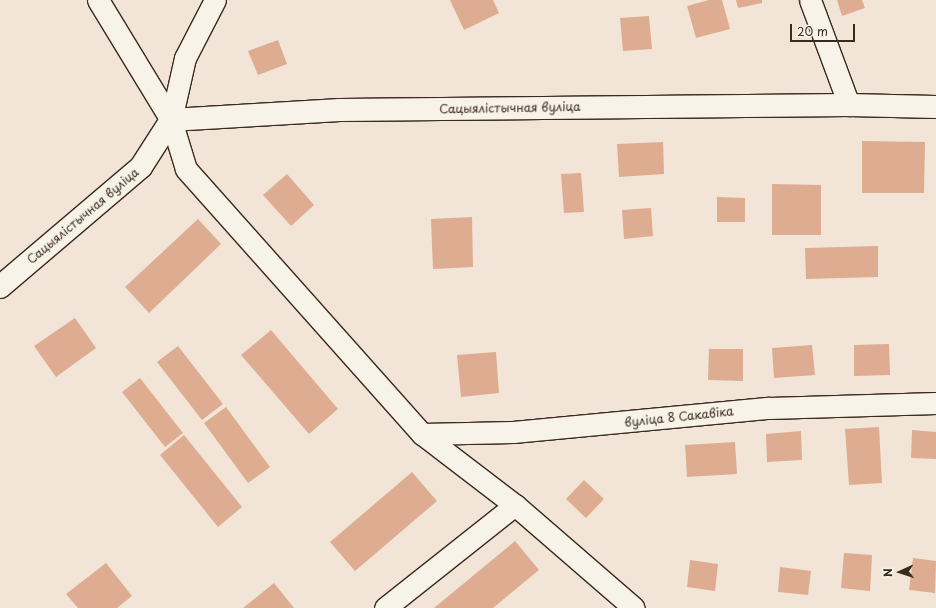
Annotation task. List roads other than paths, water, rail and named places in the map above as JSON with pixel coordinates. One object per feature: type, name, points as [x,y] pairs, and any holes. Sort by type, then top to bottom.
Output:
[{"type":"street","points":[[98,0],[171,120],[186,169],[422,434],[515,505],[634,608]]},
{"type":"street","name":"Сацыялістычная вуліца","points":[[0,287],[141,167],[171,120],[185,58],[215,0]]},
{"type":"street","points":[[810,0],[850,105]]},
{"type":"street","name":"Сацыялістычная вуліца","points":[[171,120],[340,110],[850,105],[936,107]]},
{"type":"street","name":"вуліца 8 Сакавіка","points":[[422,434],[513,432],[769,408],[936,403]]},
{"type":"street","points":[[385,608],[515,505]]}]
